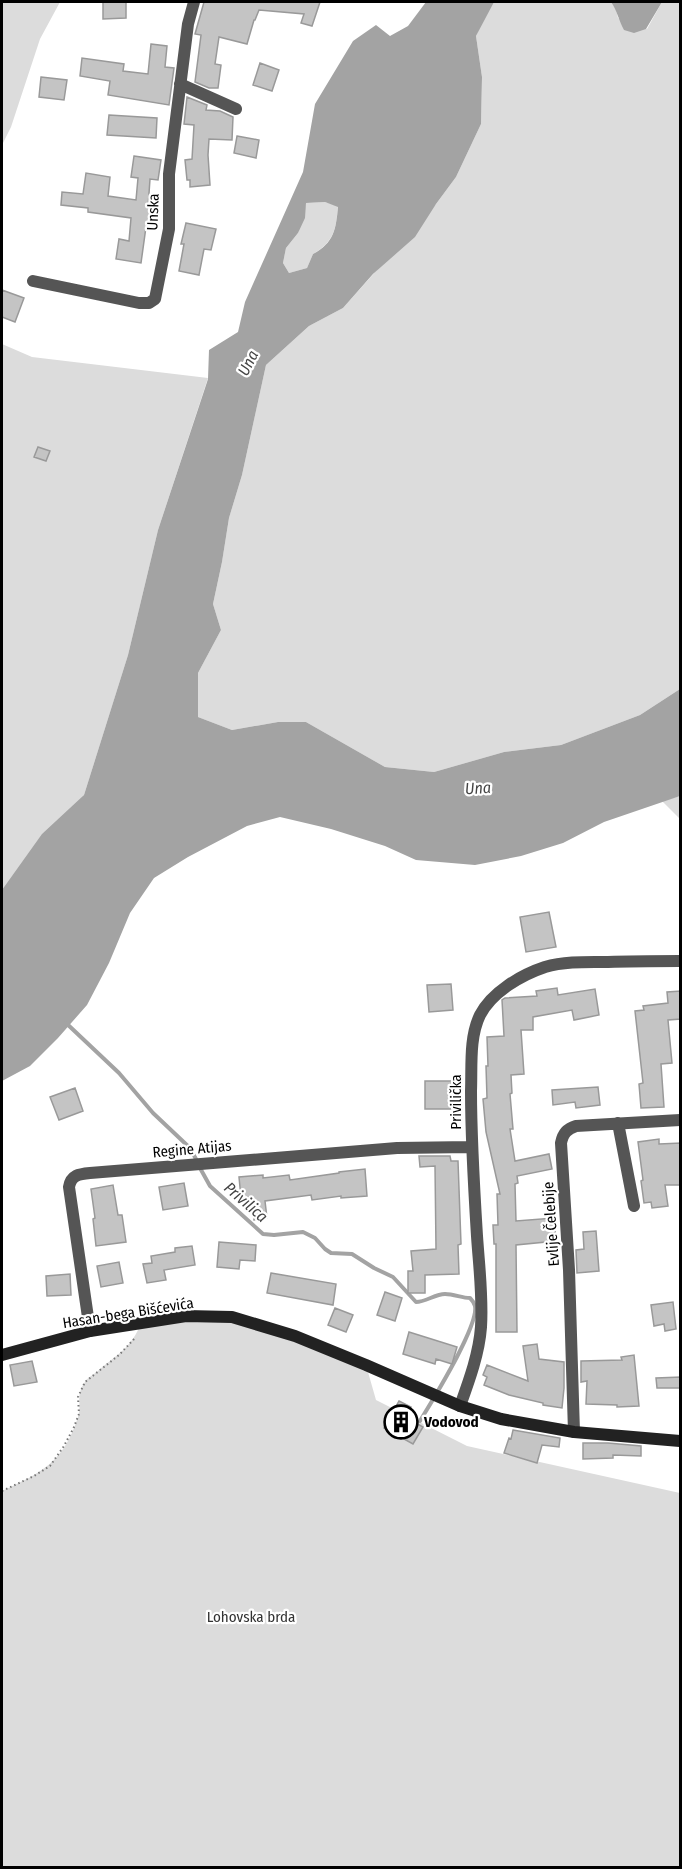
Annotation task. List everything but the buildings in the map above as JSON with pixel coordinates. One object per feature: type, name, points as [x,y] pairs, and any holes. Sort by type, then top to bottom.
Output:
[{"type":"street","name":"Unska","points":[[33,280],[139,303],[149,303],[155,299],[169,229],[169,174],[188,24],[194,2]]},
{"type":"street","points":[[180,84],[236,109]]},
{"type":"street","name":"Privilička","points":[[460,1406],[476,1353],[481,1326],[471,1147],[472,1053],[475,1028],[486,1005],[500,992],[529,974],[562,963],[681,961]]},
{"type":"street","name":"Evlije Čelebije","points":[[574,1432],[570,1270],[561,1143],[564,1132],[576,1126],[681,1120]]},
{"type":"street","points":[[618,1124],[634,1206]]},
{"type":"street","name":"Regine Atijas","points":[[90,1331],[69,1187],[74,1176],[398,1148],[471,1147]]},
{"type":"street","name":"Hasan-bega Bišćevića","points":[[2,1355],[90,1331],[186,1316],[232,1317],[295,1336],[460,1406]]},
{"type":"street","points":[[460,1406],[501,1419],[574,1432],[681,1442]]},
{"type":"path","points":[[2,1491],[50,1466],[74,1427],[79,1414],[78,1397],[85,1382],[119,1355],[136,1337],[141,1323]]},
{"type":"green space","points":[[2,2],[60,2],[40,39],[11,127],[2,145]]},
{"type":"green space","points":[[611,2],[618,18],[647,29],[662,2],[680,2],[680,689],[640,715],[561,745],[504,752],[434,772],[385,767],[306,722],[278,722],[232,730],[198,717],[198,673],[221,630],[213,604],[229,518],[242,475],[266,365],[309,326],[343,308],[436,204],[456,177],[481,124],[482,77],[476,36],[491,3]]},
{"type":"green space","points":[[325,202],[338,206],[330,240],[313,254],[307,268],[289,273],[283,263],[286,248],[298,233],[306,203]]},
{"type":"green space","points":[[2,344],[32,357],[208,378],[158,530],[128,655],[84,795],[2,893]]},
{"type":"green space","points":[[680,796],[680,819],[662,801]]},
{"type":"green space","name":"Lohovska brda","points":[[232,1317],[366,1365],[376,1400],[467,1446],[680,1493],[680,1867],[2,1867],[2,1491],[39,1472],[58,1455],[66,1445],[78,1417],[79,1396],[85,1382],[124,1350],[141,1323]]},
{"type":"water","name":"Una","points":[[426,2],[494,2],[476,36],[482,77],[481,124],[456,177],[415,237],[373,274],[343,308],[309,326],[266,365],[242,475],[229,518],[213,604],[221,630],[198,673],[198,717],[232,730],[278,722],[306,722],[385,767],[434,772],[504,752],[561,745],[640,715],[680,689],[680,796],[604,822],[563,843],[521,856],[475,865],[416,860],[385,846],[331,829],[280,817],[247,826],[154,878],[130,913],[109,963],[87,1005],[30,1066],[2,1081],[2,890],[42,834],[84,795],[128,655],[158,530],[208,379],[209,350],[238,332],[245,302],[303,172],[315,104],[353,41],[376,25],[390,36],[408,26]],"holes":[[[325,202],[338,207],[335,229],[330,240],[313,254],[307,268],[289,273],[283,263],[286,248],[298,233],[305,218],[306,203]]]},
{"type":"water","points":[[611,2],[662,2],[646,29],[634,33],[624,30]]},
{"type":"waterway","name":"Privilica","points":[[66,1023],[119,1073],[153,1113],[190,1148],[197,1161]]},
{"type":"waterway","name":"Privilica","points":[[200,1168],[210,1186],[263,1234],[303,1232],[315,1238],[331,1253],[352,1254],[393,1277],[416,1302],[445,1294],[472,1300],[475,1306],[470,1330],[454,1363],[420,1421]]},
{"type":"place","name":"Vodovod","points":[[401,1422]]}]
